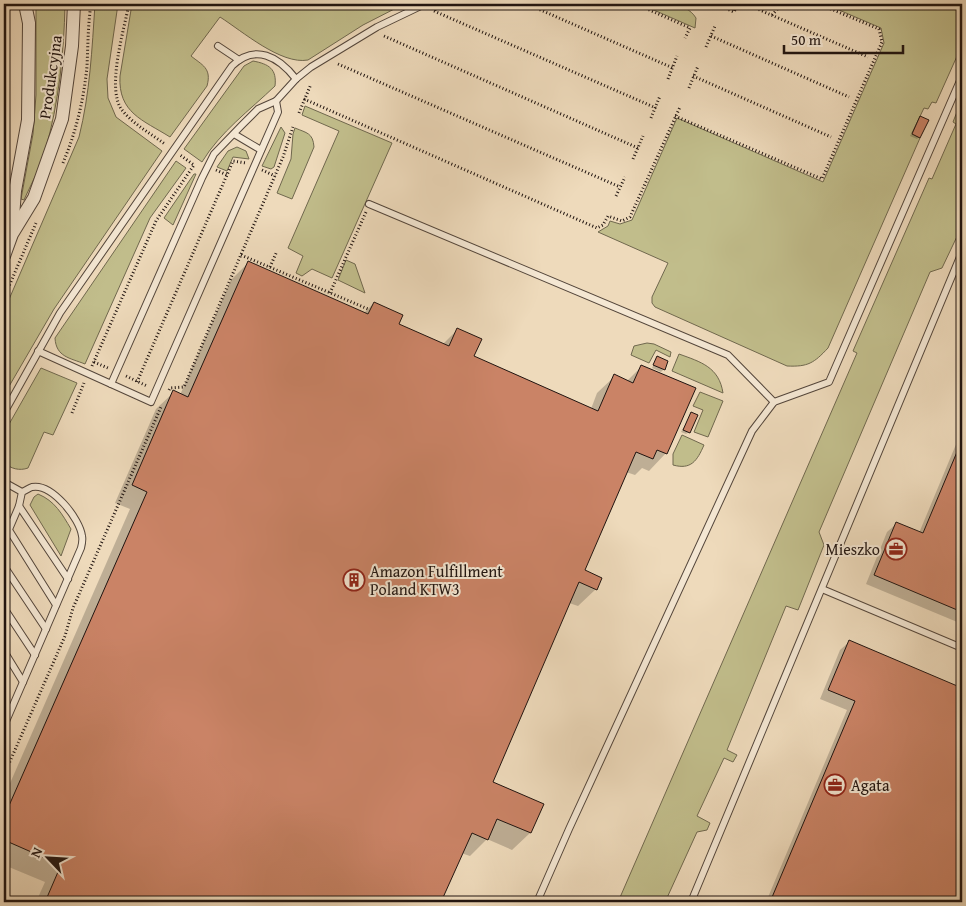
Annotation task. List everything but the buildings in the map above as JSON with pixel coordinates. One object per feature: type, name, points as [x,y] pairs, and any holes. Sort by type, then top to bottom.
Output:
[{"type":"street","name":"Produkcyjna","points":[[12,234],[15,191],[28,120],[29,23],[25,4]]},
{"type":"street","name":"Produkcyjna","points":[[4,256],[12,234],[34,198],[62,119],[72,46],[74,4]]},
{"type":"lane","points":[[111,384],[214,154],[258,109],[276,101],[296,79],[311,67],[356,39],[425,4]]},
{"type":"lane","points":[[218,46],[239,60]]},
{"type":"lane","points":[[4,413],[60,313],[232,66],[245,56],[261,54],[277,62],[296,79]]},
{"type":"lane","points":[[537,902],[752,431],[774,402],[829,382],[962,76]]},
{"type":"lane","points":[[38,351],[151,402],[278,112],[276,101]]},
{"type":"lane","points":[[234,134],[261,150]]},
{"type":"lane","points":[[369,204],[728,355],[774,402]]},
{"type":"lane","points":[[691,902],[962,252]]},
{"type":"lane","points":[[4,482],[22,492]]},
{"type":"lane","points":[[4,726],[6,716],[23,682],[75,563],[81,548],[82,536],[76,520],[60,498],[46,489],[34,487],[22,492]]},
{"type":"lane","points":[[4,541],[19,506],[22,492]]},
{"type":"lane","points":[[19,506],[68,579]]},
{"type":"lane","points":[[9,530],[56,605]]},
{"type":"lane","points":[[4,566],[46,629]]},
{"type":"lane","points":[[822,589],[962,648]]},
{"type":"lane","points":[[4,608],[35,655]]},
{"type":"lane","points":[[4,651],[23,682]]},
{"type":"lane","points":[[4,700],[6,716]]},
{"type":"path","points":[[426,15],[447,4]]},
{"type":"path","points":[[527,4],[672,68]]},
{"type":"path","points":[[636,4],[690,28],[685,38]]},
{"type":"path","points":[[716,4],[734,12],[738,4]]},
{"type":"path","points":[[746,4],[868,57]]},
{"type":"path","points":[[772,15],[782,4]]},
{"type":"path","points":[[675,116],[822,179],[882,42],[879,30],[819,4]]},
{"type":"path","points":[[434,11],[656,108]]},
{"type":"path","points":[[706,47],[715,26]]},
{"type":"path","points":[[384,36],[638,148]]},
{"type":"path","points":[[711,36],[849,97]]},
{"type":"path","points":[[668,79],[677,56]]},
{"type":"path","points":[[338,64],[620,187]]},
{"type":"path","points":[[689,88],[698,66]]},
{"type":"path","points":[[693,76],[831,137]]},
{"type":"path","points":[[299,113],[311,84]]},
{"type":"path","points":[[651,118],[660,96]]},
{"type":"path","points":[[304,99],[597,228],[603,226],[608,216],[622,221],[630,218],[680,107]]},
{"type":"path","points":[[166,394],[170,388],[184,387],[283,157],[292,127]]},
{"type":"path","points":[[633,158],[643,136]]},
{"type":"path","points":[[137,382],[233,161],[248,163]]},
{"type":"path","points":[[261,169],[275,176]]},
{"type":"path","points":[[215,170],[227,175]]},
{"type":"path","points":[[616,196],[625,177]]},
{"type":"path","points":[[330,293],[369,204]]},
{"type":"path","points":[[270,267],[277,251]]},
{"type":"path","points":[[242,255],[368,309]]},
{"type":"path","points":[[94,362],[109,368]]},
{"type":"path","points":[[124,376],[148,386]]},
{"type":"path","points":[[4,775],[64,636],[73,608],[163,403]]},
{"type":"shaded area","points":[[36,4],[65,4],[63,41],[60,78],[50,133],[41,164],[24,200],[21,199],[33,134],[36,95]]},
{"type":"shaded area","points":[[95,4],[118,4],[107,79],[108,98],[116,117],[162,151],[54,309],[4,395],[4,311],[79,137],[92,54]]},
{"type":"shaded area","points":[[132,4],[404,4],[363,25],[308,60],[297,60],[274,52],[220,17],[191,56],[207,71],[207,86],[170,137],[134,114],[123,99],[120,89],[120,76]]},
{"type":"shaded area","points":[[640,4],[671,4],[685,8],[696,18],[695,28]]},
{"type":"shaded area","points":[[825,4],[962,4],[962,45],[936,103],[932,102],[928,109],[924,108],[912,133],[920,138],[828,348],[819,357],[806,365],[787,366],[655,307],[652,303],[652,297],[668,263],[598,232],[608,226],[610,221],[620,224],[632,220],[677,118],[823,182],[884,43],[881,28]]},
{"type":"shaded area","points":[[253,61],[271,68],[275,75],[275,86],[226,131],[202,162],[184,149],[244,66]]},
{"type":"shaded area","points":[[962,99],[962,226],[942,268],[930,272],[819,532],[824,545],[798,610],[786,606],[727,750],[737,755],[733,762],[724,758],[697,816],[710,823],[707,830],[697,832],[666,900],[668,902],[618,902],[857,353],[853,351],[929,178],[932,179],[956,124],[953,122]]},
{"type":"shaded area","points":[[305,106],[392,143],[332,278],[312,269],[302,276],[296,273],[303,256],[288,248],[339,131],[302,115]]},
{"type":"shaded area","points":[[281,127],[285,133],[274,167],[271,169],[262,166]]},
{"type":"shaded area","points":[[295,128],[311,136],[314,147],[292,199],[277,193],[291,159]]},
{"type":"shaded area","points":[[237,147],[246,151],[249,159],[233,157],[227,171],[217,167],[228,151]]},
{"type":"shaded area","points":[[176,161],[186,168],[150,218],[85,364],[65,356],[58,349],[55,338]]},
{"type":"shaded area","points":[[194,174],[196,174],[173,225],[164,218]]},
{"type":"shaded area","points":[[346,260],[355,264],[365,293],[338,280]]},
{"type":"shaded area","points":[[647,343],[654,344],[671,352],[670,357],[656,350],[649,363],[631,355],[634,346]]},
{"type":"shaded area","points":[[679,354],[702,363],[713,371],[718,377],[723,393],[672,371]]},
{"type":"shaded area","points":[[41,368],[77,383],[53,435],[44,432],[28,468],[15,469],[4,462],[4,433]]},
{"type":"shaded area","points":[[700,392],[723,401],[708,437],[694,432],[703,410],[693,406]]},
{"type":"shaded area","points":[[682,435],[704,445],[693,463],[684,466],[673,465],[673,454]]},
{"type":"shaded area","points":[[38,494],[54,504],[71,529],[61,556],[30,505]]},
{"type":"place","name":"Mieszko","points":[[896,549]]},
{"type":"place","name":"Amazon Fulfillment Poland KTW3","points":[[354,580]]},
{"type":"place","name":"Agata","points":[[835,785]]}]
